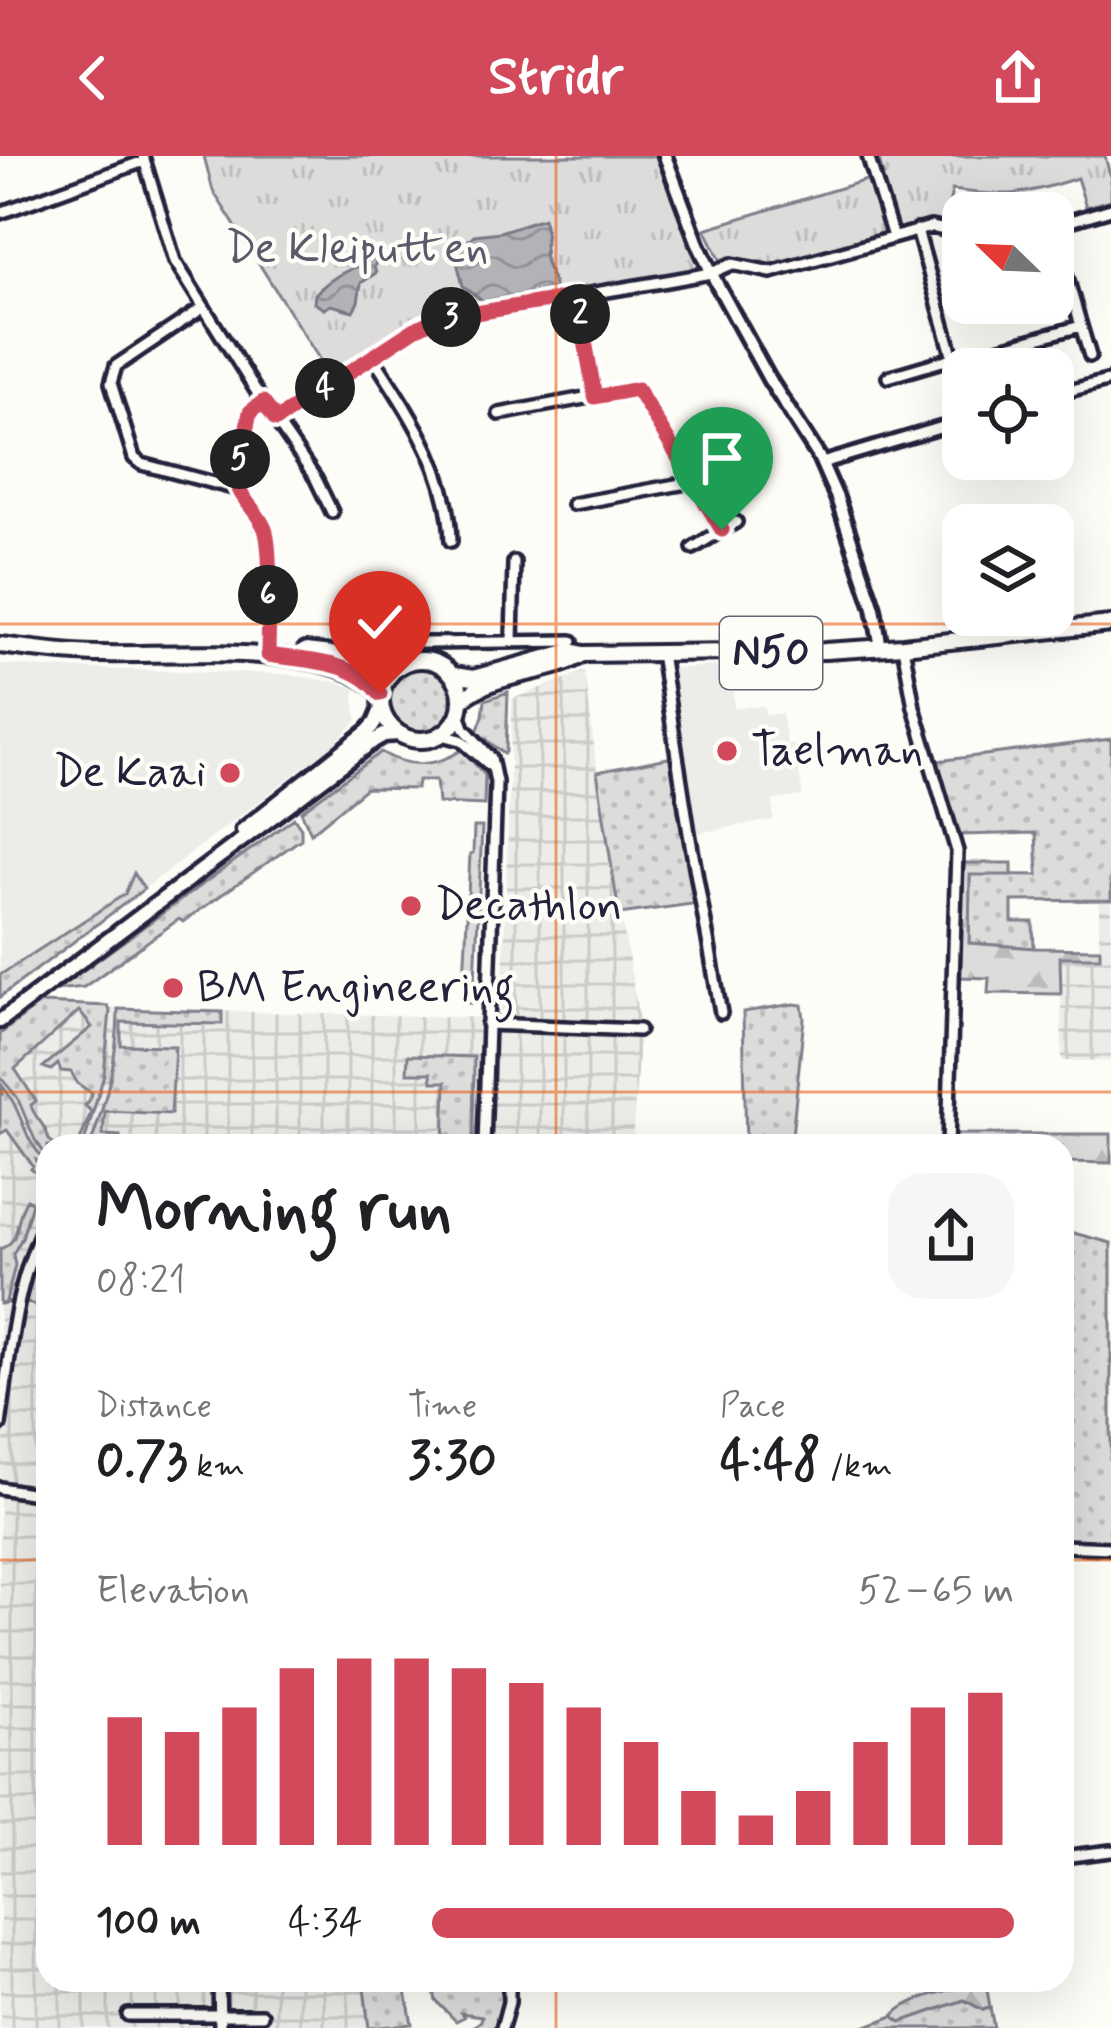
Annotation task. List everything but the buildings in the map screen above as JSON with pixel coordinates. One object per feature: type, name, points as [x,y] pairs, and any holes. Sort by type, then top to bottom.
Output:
[{"type":"main road","name":"N50","points":[[0,645],[100,654],[268,655],[336,661],[377,673],[420,659],[473,678],[571,651],[881,648],[1111,624]]},
{"type":"main road","name":"N50","points":[[442,735],[481,687],[571,662],[583,654]]},
{"type":"main road","name":"N50","points":[[336,661],[368,681],[385,719],[399,734]]},
{"type":"main road","points":[[0,1016],[361,737],[376,723],[392,671]]},
{"type":"main road","points":[[454,675],[461,706]]},
{"type":"main road","points":[[0,1016],[375,740],[384,735],[422,740],[442,735]]},
{"type":"street","points":[[665,156],[711,272],[822,463],[874,608],[881,648]]},
{"type":"street","points":[[868,156],[893,237]]},
{"type":"street","points":[[0,214],[144,158],[175,261],[316,479],[332,512]]},
{"type":"street","points":[[1074,220],[1111,209]]},
{"type":"street","points":[[917,230],[950,348]]},
{"type":"street","points":[[276,420],[434,320],[711,272],[732,264],[771,272],[917,230],[942,230]]},
{"type":"street","points":[[577,296],[595,397]]},
{"type":"street","points":[[1074,301],[1090,356]]},
{"type":"street","points":[[204,307],[116,366],[111,383],[134,458],[237,489]]},
{"type":"street","points":[[1001,348],[1081,326]]},
{"type":"street","points":[[373,357],[427,443],[439,473],[451,541]]},
{"type":"street","points":[[888,377],[942,361]]},
{"type":"street","points":[[1074,390],[1111,380]]},
{"type":"street","points":[[499,414],[637,389],[722,530]]},
{"type":"street","points":[[263,402],[250,412],[236,480],[267,540],[268,655]]},
{"type":"street","points":[[822,463],[942,427]]},
{"type":"street","points":[[573,504],[692,482]]},
{"type":"street","points":[[693,548],[736,522]]},
{"type":"street","points":[[512,641],[514,562]]},
{"type":"street","points":[[336,661],[347,644],[572,641]]},
{"type":"street","points":[[903,646],[914,707],[957,850],[948,1134]]},
{"type":"street","points":[[661,653],[722,1013]]},
{"type":"street","points":[[461,706],[466,731],[488,752],[496,782],[484,1134]]},
{"type":"street","points":[[442,735],[461,740],[493,768]]},
{"type":"street","points":[[487,1024],[639,1030]]},
{"type":"street","points":[[0,1425],[23,1279],[36,1242]]},
{"type":"street","points":[[0,1488],[36,1494]]},
{"type":"street","points":[[1074,1546],[1111,1548]]},
{"type":"street","points":[[1074,1856],[1111,1851]]},
{"type":"street","points":[[219,1992],[220,2022]]},
{"type":"street","points":[[502,2028],[509,1992]]},
{"type":"street","points":[[128,2015],[220,2022],[262,2015]]},
{"type":"shaded area","points":[[0,664],[284,674],[335,682],[356,688],[357,720],[334,744],[144,889],[135,875],[125,894],[0,975]]},
{"type":"shaded area","points":[[732,665],[734,708],[764,706],[766,715],[782,713],[787,745],[794,744],[803,796],[773,800],[773,820],[691,834],[668,669]]},
{"type":"shaded area","points":[[585,671],[597,772],[640,1026],[634,1134],[36,1134],[36,1992],[364,1992],[369,2028],[0,2028],[0,1044],[51,1007],[502,1018],[512,699]]},
{"type":"shaded area","points":[[1099,900],[1111,900],[1111,1061],[1062,1061],[1060,957],[1099,957]]},
{"type":"green space","name":"De Kleiputten","points":[[204,156],[658,156],[701,270],[430,316],[404,327],[330,376],[213,191]]},
{"type":"green space","points":[[878,156],[1105,156],[1111,200],[1086,207],[1077,178],[1021,192],[952,190],[942,192],[942,226],[929,223],[765,267],[732,258],[721,261],[705,229],[883,175]]},
{"type":"green space","points":[[420,667],[444,676],[453,700],[444,724],[420,733],[396,724],[387,700],[396,676]]},
{"type":"green space","points":[[508,692],[504,754],[477,732],[485,700]]},
{"type":"green space","points":[[1111,739],[1111,900],[1012,901],[1012,922],[1033,922],[1034,948],[969,943],[970,874],[1038,875],[1036,833],[959,835],[937,761]]},
{"type":"green space","points":[[462,750],[485,775],[484,805],[438,803],[436,780],[418,780],[417,789],[366,788],[311,833],[301,811],[381,752],[422,764]]},
{"type":"green space","points":[[673,757],[699,903],[619,914],[597,772]]},
{"type":"green space","points":[[294,818],[301,839],[84,987],[56,990]]},
{"type":"green space","points":[[474,827],[482,827],[474,1003],[463,1003],[470,854]]},
{"type":"green space","points":[[960,863],[1012,863],[1012,875],[970,875],[969,943],[1100,949],[1100,957],[1060,957],[1061,994],[988,993],[989,978],[959,977]]},
{"type":"green space","points":[[134,873],[144,889],[0,997],[0,975],[125,894]]},
{"type":"green space","points":[[41,1003],[108,1006],[104,1075],[87,1134],[83,1134],[91,1112],[85,1105],[92,1093],[58,1064],[51,1070],[43,1067],[92,1027],[79,1011],[15,1069],[36,1101],[31,1105],[47,1134],[36,1134],[36,1141],[17,1097],[0,1077],[0,1034]]},
{"type":"green space","points":[[802,1005],[792,1134],[746,1134],[743,1012]]},
{"type":"green space","points":[[118,1009],[222,1012],[222,1024],[121,1022],[121,1045],[175,1046],[171,1114],[105,1111],[103,1134],[94,1134],[116,1044]]},
{"type":"green space","points":[[408,1055],[474,1057],[473,1134],[444,1134],[446,1082],[432,1082],[431,1073],[407,1073]]},
{"type":"green space","points":[[0,1083],[36,1149],[36,1173],[7,1130],[0,1134]]},
{"type":"green space","points":[[1074,1134],[1111,1134],[1111,1163],[1074,1162]]},
{"type":"green space","points":[[27,1199],[32,1203],[13,1254],[6,1301],[14,1302],[0,1304],[0,1249],[12,1241]]},
{"type":"green space","points":[[1074,1233],[1111,1243],[1111,1544],[1074,1542]]},
{"type":"green space","points":[[36,1259],[36,1305],[23,1302]]},
{"type":"green space","points":[[364,1992],[406,1992],[412,2024],[369,2028]]},
{"type":"green space","points":[[434,1992],[506,1992],[499,2028],[472,2028],[482,2016],[461,2013],[464,2017],[456,2021],[436,2001]]},
{"type":"green space","points":[[941,1992],[987,1992],[990,2007],[983,2010],[964,2000],[901,2022],[893,2016]]},
{"type":"green space","points":[[964,2000],[983,2010],[990,2007],[994,2028],[861,2028],[893,2016],[901,2021]]},
{"type":"water","points":[[543,218],[545,259],[554,288],[482,301],[463,286],[455,254],[474,235]]},
{"type":"water","points":[[379,255],[376,273],[361,283],[353,311],[331,305],[324,309],[314,303],[315,294],[330,281]]},
{"type":"place","name":"Taelman","points":[[727,751]]},
{"type":"place","name":"De Kaai","points":[[230,773]]},
{"type":"place","name":"Decathlon","points":[[411,906]]},
{"type":"place","name":"BM Engineering","points":[[173,988]]},
{"type":"route","points":[[380,694],[368,681],[334,665],[268,655],[267,540],[236,480],[250,412],[256,406],[263,402],[276,420],[415,329],[434,320],[577,296],[595,397],[637,389],[722,530]]}]
